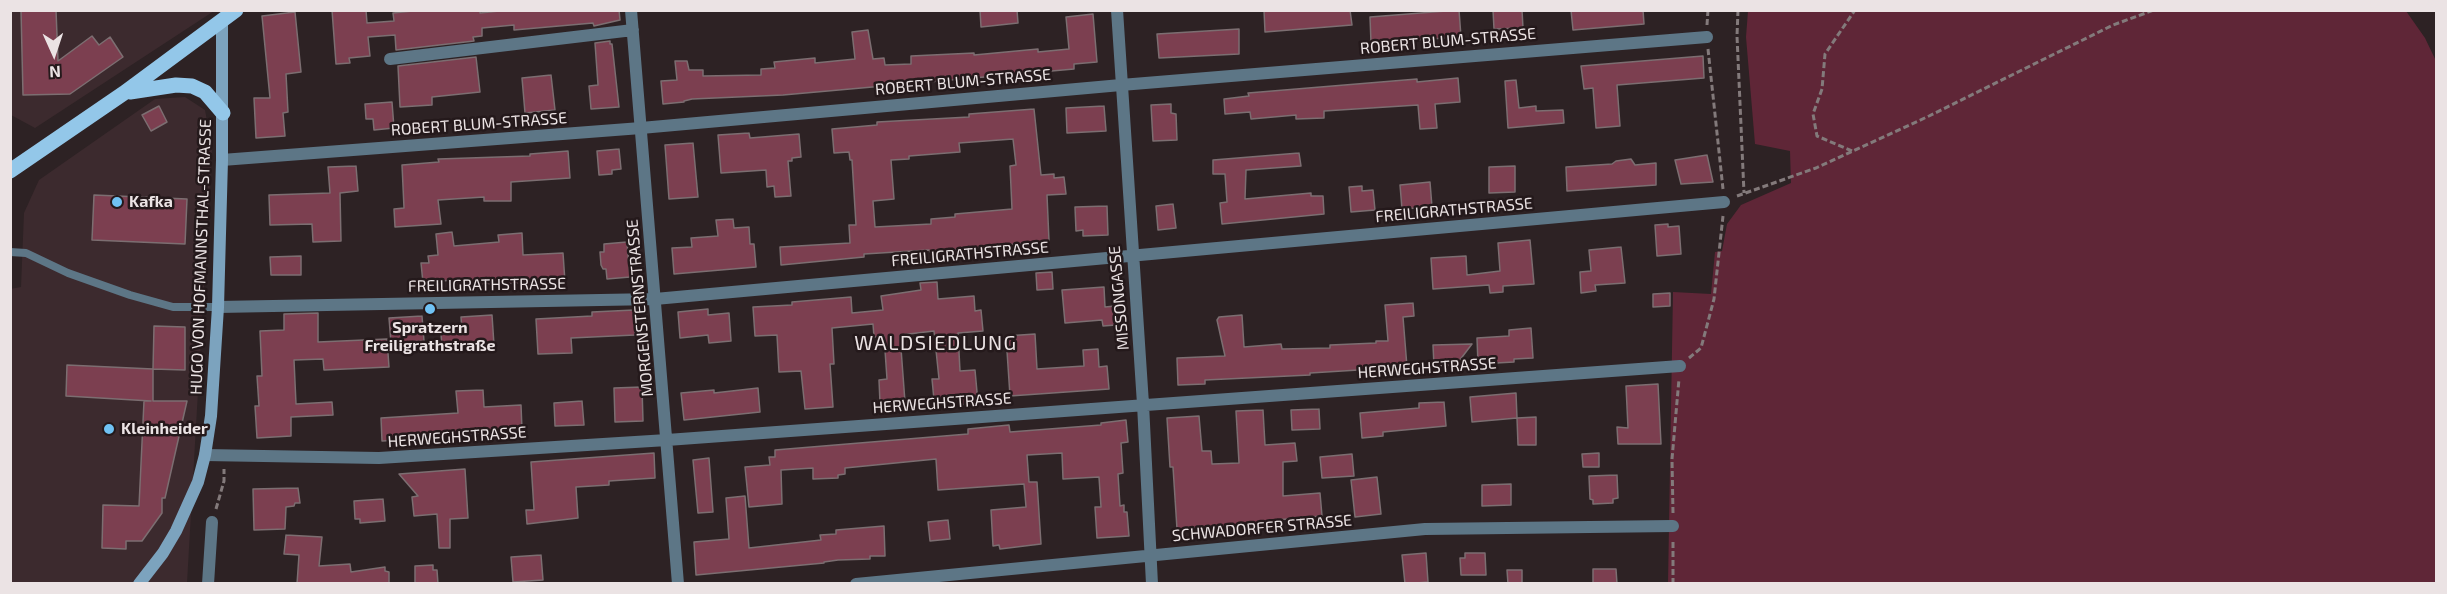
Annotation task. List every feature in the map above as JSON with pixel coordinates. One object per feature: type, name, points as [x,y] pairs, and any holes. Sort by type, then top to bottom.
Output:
[{"type":"main road","points":[[10,171],[124,93],[222,16],[236,10]]},
{"type":"main road","name":"HUGO VON HOFMANNSTHAL-STRASSE","points":[[139,584],[163,553],[176,531],[194,491],[206,455],[211,416],[218,307],[223,114],[222,16]]},
{"type":"main road","points":[[124,93],[176,85],[192,87],[205,92],[223,114]]},
{"type":"street","name":"MORGENSTERNSTRASSE","points":[[631,10],[678,584]]},
{"type":"street","name":"MISSONGASSE","points":[[1117,10],[1143,404],[1152,584]]},
{"type":"street","points":[[390,60],[633,30]]},
{"type":"street","name":"ROBERT BLUM-STRASSE","points":[[222,160],[641,128],[1121,85],[1707,37]]},
{"type":"street","name":"FREILIGRATHSTRASSE","points":[[218,307],[655,298],[1724,202]]},
{"type":"street","name":"HERWEGHSTRASSE","points":[[206,455],[379,458],[667,440],[1680,366]]},
{"type":"street","points":[[208,584],[212,522]]},
{"type":"street","name":"SCHWADORFER STRASSE","points":[[856,584],[1425,529],[1673,526]]},
{"type":"lane","points":[[10,252],[26,253],[68,273],[130,295],[173,307],[218,307]]},
{"type":"path","points":[[1673,584],[1672,459],[1680,366],[1701,348],[1714,299],[1724,202],[1707,37],[1708,10]]},
{"type":"path","points":[[1738,10],[1743,193]]},
{"type":"path","points":[[1852,151],[1817,135],[1813,114],[1822,89],[1825,54],[1855,10]]},
{"type":"path","points":[[1724,202],[1743,193],[1816,168],[1929,116],[2113,25],[2154,10]]},
{"type":"path","points":[[212,522],[224,481],[223,455]]},
{"type":"shaded area","points":[[10,11],[214,11],[35,128],[11,115]]},
{"type":"shaded area","points":[[1748,11],[2406,11],[2425,38],[2436,61],[2436,583],[1668,584],[1673,292],[1711,294],[1715,252],[1722,251],[1727,224],[1741,205],[1791,183],[1790,151],[1755,144],[1746,37]]},
{"type":"shaded area","points":[[185,97],[205,110],[212,147],[187,583],[11,583],[10,289],[21,287],[24,213],[39,180],[155,99]]},
{"type":"building","points":[[21,10],[56,10],[58,61],[92,36],[99,45],[110,37],[123,57],[70,94],[23,95]]},
{"type":"building","points":[[332,10],[366,10],[367,23],[394,21],[393,13],[423,10],[480,10],[480,13],[509,10],[619,10],[620,20],[594,26],[593,23],[514,30],[514,25],[482,28],[482,36],[473,37],[474,41],[396,50],[395,35],[368,37],[370,56],[349,58],[350,63],[336,64]]},
{"type":"building","points":[[980,10],[1017,10],[1018,23],[981,27]]},
{"type":"building","points":[[1264,10],[1350,10],[1352,25],[1265,32]]},
{"type":"building","points":[[1459,10],[1461,37],[1371,43],[1370,17]]},
{"type":"building","points":[[1493,10],[1522,10],[1523,28],[1494,29]]},
{"type":"building","points":[[1571,10],[1643,10],[1644,24],[1573,30]]},
{"type":"building","points":[[295,12],[301,72],[286,74],[288,112],[283,113],[285,136],[256,138],[254,98],[270,98],[262,16]]},
{"type":"building","points":[[1093,14],[1097,62],[1074,64],[1074,69],[783,95],[692,99],[663,104],[661,81],[677,80],[675,61],[687,61],[689,70],[703,70],[703,76],[761,75],[761,69],[775,68],[774,62],[815,58],[815,63],[855,59],[852,32],[868,30],[873,59],[884,58],[885,65],[911,64],[911,56],[1069,49],[1066,17]]},
{"type":"building","points":[[1239,29],[1239,54],[1159,58],[1157,34]]},
{"type":"building","points":[[610,41],[619,107],[591,109],[589,86],[598,85],[595,43]]},
{"type":"building","points":[[1703,56],[1704,78],[1617,85],[1620,126],[1596,128],[1593,88],[1584,89],[1581,66]]},
{"type":"building","points":[[476,57],[480,92],[432,97],[432,105],[400,107],[398,66]]},
{"type":"building","points":[[551,75],[555,110],[525,113],[522,78]]},
{"type":"building","points":[[1458,78],[1460,102],[1435,104],[1437,128],[1420,129],[1418,105],[1324,111],[1324,118],[1296,119],[1296,115],[1251,119],[1250,112],[1225,114],[1224,99],[1249,96],[1248,93],[1417,79],[1417,82]]},
{"type":"building","points":[[1516,80],[1519,108],[1536,106],[1536,111],[1563,110],[1564,123],[1508,128],[1505,81]]},
{"type":"building","points":[[392,102],[394,128],[374,130],[373,119],[366,119],[365,104]]},
{"type":"building","points":[[1171,104],[1171,113],[1176,114],[1177,140],[1153,141],[1151,105]]},
{"type":"building","points":[[159,106],[167,122],[151,131],[142,115]]},
{"type":"building","points":[[1104,106],[1106,131],[1067,133],[1066,108]]},
{"type":"building","points":[[1034,109],[1041,175],[1054,174],[1054,178],[1064,177],[1066,194],[1047,195],[1049,241],[930,252],[929,250],[864,254],[864,257],[781,265],[780,247],[850,243],[849,225],[856,225],[852,160],[850,160],[849,152],[834,153],[832,129],[877,125],[877,122],[969,117],[969,114]],"holes":[[[1013,139],[1016,165],[1010,166],[1012,209],[955,214],[955,217],[931,219],[931,224],[875,227],[873,201],[894,199],[891,160],[909,159],[909,156],[960,152],[959,143]]]},
{"type":"building","points":[[749,133],[750,138],[799,134],[801,157],[788,161],[791,196],[775,197],[774,186],[767,187],[766,170],[721,173],[718,135]]},
{"type":"building","points":[[693,143],[698,197],[669,199],[665,145]]},
{"type":"building","points":[[619,149],[621,169],[612,170],[612,174],[599,175],[597,151]]},
{"type":"building","points":[[568,151],[570,178],[511,182],[511,201],[484,201],[484,197],[438,200],[441,224],[395,227],[394,209],[404,208],[402,165],[439,162],[438,159],[530,156],[530,154]]},
{"type":"building","points":[[1299,153],[1301,166],[1246,170],[1245,199],[1311,193],[1311,196],[1323,196],[1324,214],[1222,224],[1220,203],[1227,202],[1225,174],[1213,174],[1213,160]]},
{"type":"building","points":[[1707,155],[1713,182],[1681,184],[1675,160]]},
{"type":"building","points":[[1631,159],[1635,165],[1656,163],[1656,185],[1567,191],[1566,167],[1612,164],[1616,161]]},
{"type":"building","points":[[356,166],[358,191],[340,193],[341,241],[313,242],[312,224],[270,225],[269,195],[330,193],[328,167]]},
{"type":"building","points":[[1515,166],[1515,192],[1489,193],[1489,167]]},
{"type":"building","points":[[1430,182],[1432,207],[1402,209],[1400,185]]},
{"type":"building","points":[[1362,186],[1362,191],[1373,190],[1375,210],[1351,212],[1349,187]]},
{"type":"building","points":[[94,195],[187,199],[185,244],[92,240]]},
{"type":"building","points":[[1173,204],[1176,228],[1158,230],[1156,206]]},
{"type":"building","points":[[1107,206],[1108,235],[1083,236],[1083,230],[1076,231],[1075,207]]},
{"type":"building","points":[[733,219],[734,228],[749,227],[750,244],[754,244],[756,267],[674,274],[672,248],[692,247],[691,238],[718,236],[716,220]]},
{"type":"building","points":[[1668,224],[1668,227],[1679,226],[1681,254],[1657,256],[1655,225]]},
{"type":"building","points":[[452,232],[454,246],[499,242],[498,235],[522,233],[523,255],[563,253],[565,282],[452,285],[452,280],[423,283],[421,263],[429,263],[428,256],[438,255],[436,234]]},
{"type":"building","points":[[1530,240],[1534,284],[1503,286],[1503,292],[1490,293],[1489,285],[1433,289],[1431,258],[1466,256],[1467,275],[1500,271],[1498,243]]},
{"type":"building","points":[[627,242],[630,277],[607,279],[606,269],[603,269],[601,265],[600,252],[604,252],[604,244]]},
{"type":"building","points":[[1621,247],[1625,283],[1595,285],[1596,291],[1581,293],[1580,272],[1591,271],[1589,250]]},
{"type":"building","points":[[301,256],[301,275],[271,275],[270,257]]},
{"type":"building","points":[[1052,272],[1053,289],[1037,290],[1036,273]]},
{"type":"building","points":[[937,282],[938,299],[974,296],[975,311],[981,310],[983,331],[958,333],[960,371],[975,370],[978,403],[959,405],[958,398],[934,400],[932,379],[939,379],[934,331],[900,335],[905,402],[880,403],[879,380],[887,379],[884,336],[874,337],[873,324],[832,328],[834,364],[830,364],[833,407],[805,409],[801,371],[779,372],[777,335],[755,336],[753,307],[792,305],[792,302],[851,297],[852,313],[883,310],[881,296],[921,290],[920,283]]},
{"type":"building","points":[[1104,287],[1105,307],[1115,306],[1116,325],[1103,326],[1102,320],[1065,323],[1062,290]]},
{"type":"building","points":[[1670,293],[1670,306],[1653,307],[1653,294]]},
{"type":"building","points":[[1413,303],[1414,316],[1403,317],[1407,367],[1205,380],[1205,384],[1178,385],[1177,358],[1225,356],[1217,320],[1219,317],[1242,315],[1244,347],[1281,344],[1282,349],[1330,348],[1330,345],[1388,341],[1385,305]]},
{"type":"building","points":[[708,309],[708,315],[729,313],[731,341],[709,343],[708,335],[680,338],[678,312]]},
{"type":"building","points":[[634,310],[635,335],[571,338],[572,353],[538,354],[536,319],[592,316],[592,312]]},
{"type":"building","points":[[318,313],[318,342],[387,339],[389,367],[324,370],[323,359],[294,360],[296,404],[332,402],[333,415],[291,417],[291,436],[257,438],[255,406],[259,406],[257,376],[262,376],[260,331],[284,330],[284,314]]},
{"type":"building","points":[[492,315],[494,345],[442,349],[441,333],[462,332],[461,317]]},
{"type":"building","points":[[422,316],[424,341],[391,343],[389,318]]},
{"type":"building","points":[[154,326],[185,327],[185,370],[153,369]]},
{"type":"building","points":[[1531,328],[1533,358],[1514,359],[1514,362],[1478,364],[1477,338],[1509,336],[1509,330]]},
{"type":"building","points":[[1035,334],[1037,369],[1084,366],[1083,350],[1098,349],[1099,367],[1107,366],[1109,389],[1010,396],[1006,336]]},
{"type":"building","points":[[1472,344],[1456,365],[1434,366],[1433,345]]},
{"type":"building","points":[[67,365],[153,369],[153,401],[187,401],[165,498],[162,498],[162,513],[142,541],[126,541],[126,549],[102,548],[103,505],[139,506],[144,401],[151,401],[66,396]]},
{"type":"building","points":[[1658,384],[1661,444],[1618,444],[1617,427],[1628,428],[1626,386]]},
{"type":"building","points":[[642,387],[643,421],[615,422],[614,388]]},
{"type":"building","points":[[758,388],[760,412],[684,420],[681,393],[714,390],[714,393]]},
{"type":"building","points":[[483,390],[484,407],[521,405],[522,430],[382,441],[381,418],[458,413],[456,391]]},
{"type":"building","points":[[1516,393],[1517,418],[1472,422],[1470,397]]},
{"type":"building","points":[[582,401],[584,425],[555,426],[554,403]]},
{"type":"building","points":[[1444,402],[1446,426],[1383,432],[1383,436],[1362,438],[1360,413],[1419,408],[1419,403]]},
{"type":"building","points":[[1319,409],[1320,429],[1292,430],[1291,410]]},
{"type":"building","points":[[1263,410],[1265,445],[1295,443],[1297,461],[1283,462],[1283,496],[1320,493],[1322,516],[1265,521],[1265,523],[1177,529],[1167,418],[1199,416],[1202,451],[1211,451],[1212,464],[1239,463],[1236,411]]},
{"type":"building","points":[[1536,417],[1536,445],[1518,445],[1517,418]]},
{"type":"building","points":[[1126,420],[1128,442],[1121,443],[1123,473],[1118,474],[1120,506],[1124,505],[1124,512],[1127,512],[1129,536],[1097,538],[1095,507],[1101,507],[1099,477],[1063,479],[1062,453],[1027,455],[1029,482],[1037,482],[1041,544],[1000,549],[999,545],[993,546],[991,510],[1026,507],[1024,484],[938,490],[936,459],[845,468],[845,474],[838,475],[838,478],[813,479],[813,468],[781,470],[782,504],[749,507],[745,467],[770,465],[769,457],[775,457],[775,450],[968,434],[968,429],[1009,425],[1010,432],[1101,425],[1101,423]]},
{"type":"building","points":[[654,453],[655,478],[609,481],[609,485],[576,487],[578,518],[527,524],[526,510],[534,510],[531,462]]},
{"type":"building","points":[[1599,453],[1599,467],[1583,467],[1582,454]]},
{"type":"building","points":[[1352,454],[1354,476],[1322,478],[1320,457]]},
{"type":"building","points":[[709,458],[713,512],[698,513],[693,460]]},
{"type":"building","points":[[465,469],[468,518],[450,519],[450,548],[439,548],[437,514],[414,516],[412,497],[418,496],[399,474]]},
{"type":"building","points":[[1617,475],[1618,498],[1613,499],[1613,503],[1593,504],[1593,500],[1590,499],[1589,476]]},
{"type":"building","points":[[1377,477],[1381,514],[1355,517],[1351,480]]},
{"type":"building","points":[[1511,484],[1511,505],[1482,506],[1482,485]]},
{"type":"building","points":[[298,488],[300,503],[286,507],[285,529],[254,530],[253,489]]},
{"type":"building","points":[[745,496],[749,548],[821,540],[820,535],[836,534],[836,530],[884,526],[885,556],[696,575],[694,542],[729,539],[726,498]]},
{"type":"building","points":[[383,499],[385,521],[360,523],[360,519],[355,519],[354,501]]},
{"type":"building","points":[[948,520],[950,539],[930,541],[928,522]]},
{"type":"building","points":[[286,535],[322,537],[319,566],[350,564],[351,572],[385,567],[385,571],[389,572],[389,584],[297,584],[299,555],[284,554]]},
{"type":"building","points":[[1426,553],[1428,582],[1405,584],[1402,555]]},
{"type":"building","points":[[1465,553],[1485,553],[1486,575],[1461,575],[1460,558],[1465,558]]},
{"type":"building","points":[[541,555],[543,580],[513,582],[511,557]]},
{"type":"building","points":[[433,565],[433,570],[437,570],[438,584],[415,584],[415,566]]},
{"type":"building","points":[[1593,569],[1616,569],[1617,584],[1593,584]]},
{"type":"building","points":[[1507,570],[1522,570],[1522,584],[1508,584]]},
{"type":"place","name":"Kafka","points":[[117,202]]},
{"type":"place","name":"Spratzern Freiligrathstraße","points":[[430,309]]},
{"type":"place","name":"Kleinheider","points":[[109,429]]},
{"type":"district","name":"WALDSIEDLUNG","points":[[936,343]]}]
